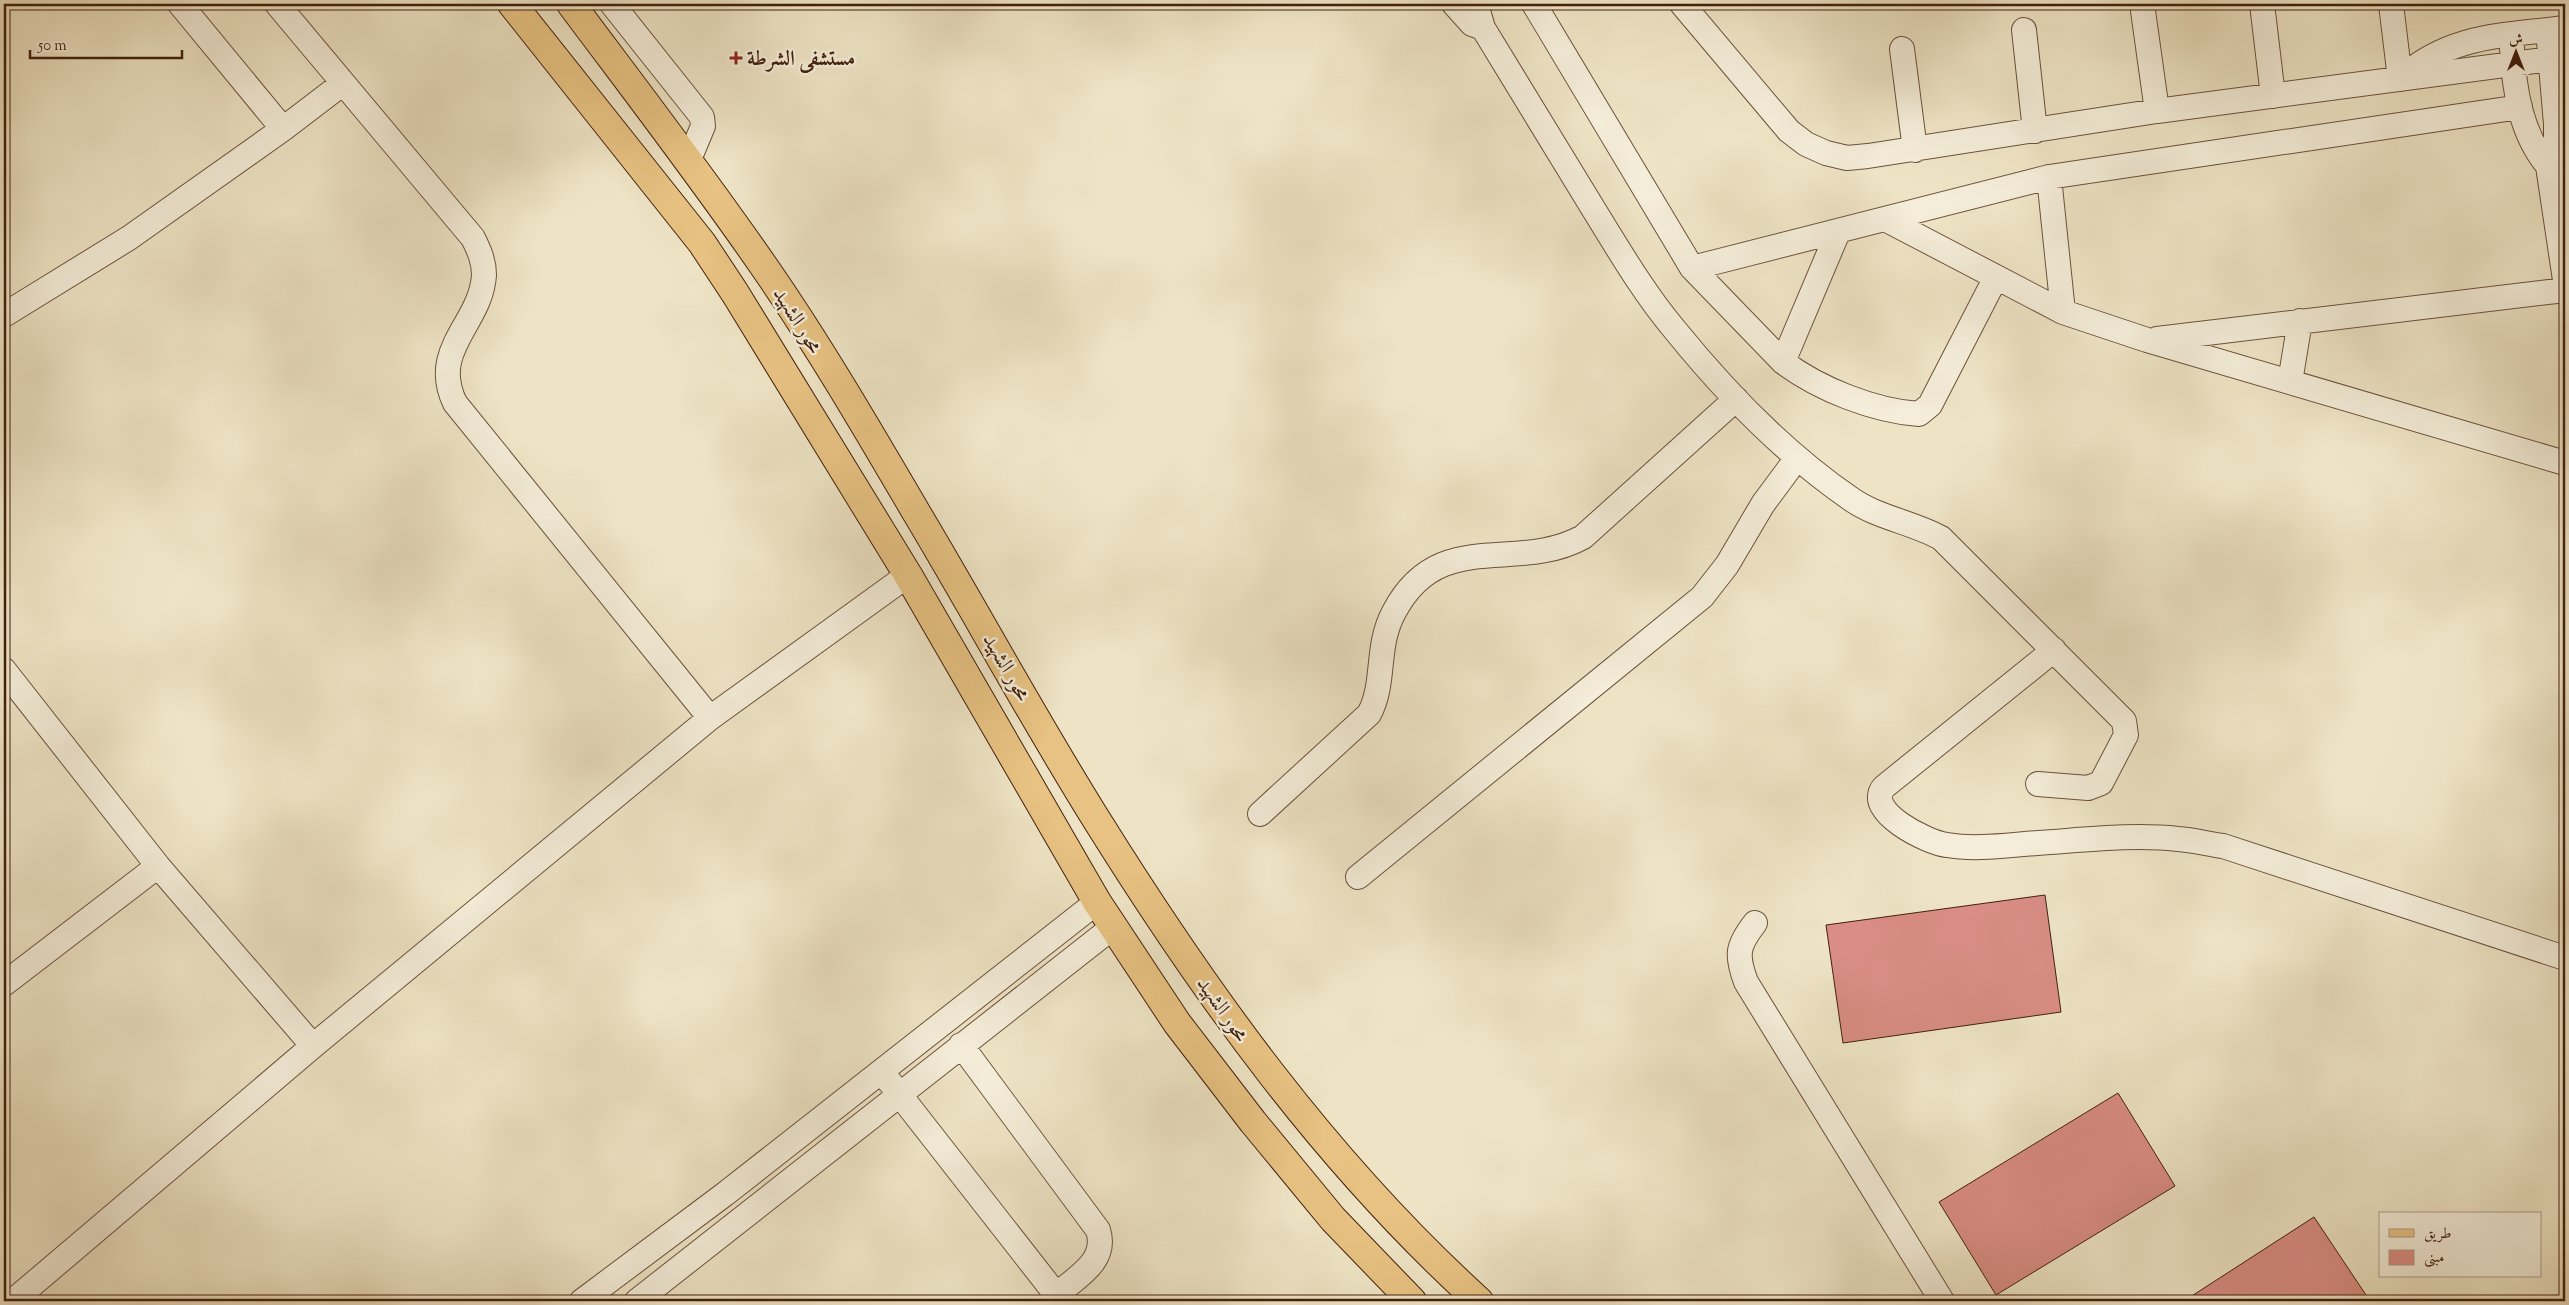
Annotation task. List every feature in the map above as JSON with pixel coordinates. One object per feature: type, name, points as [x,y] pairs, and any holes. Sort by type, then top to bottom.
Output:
[{"type":"main road","name":"محور الشهيد","points":[[512,4],[702,243],[780,364],[908,575],[1097,902],[1178,1023],[1253,1122],[1334,1219],[1412,1301]]},
{"type":"main road","name":"محور الشهيد","points":[[571,4],[688,162],[767,272],[803,326],[916,510],[1096,820],[1187,959],[1256,1056],[1326,1140],[1397,1220],[1479,1301]]},
{"type":"street","points":[[180,4],[283,129]]},
{"type":"street","points":[[277,4],[342,84],[473,238],[482,258],[484,276],[479,294],[450,358],[446,374],[448,389],[455,403],[710,718]]},
{"type":"street","points":[[612,4],[702,117],[703,126],[688,162]]},
{"type":"street","points":[[1454,4],[1472,24],[1483,28]]},
{"type":"street","points":[[1476,4],[1483,28],[1650,297],[1674,330],[1736,399],[1797,458],[1853,500],[1879,514],[1925,529],[1941,538],[2120,716],[2127,728],[2126,735],[2105,780],[2088,788],[2038,784]]},
{"type":"street","points":[[1534,4],[1692,268],[1783,362],[1798,373],[1829,389],[1901,413],[1919,414],[1930,405],[1996,276]]},
{"type":"street","points":[[1682,4],[1789,131],[1806,144],[1826,153],[1847,158],[1916,150],[2157,111],[2558,58]]},
{"type":"street","points":[[2262,4],[2273,96]]},
{"type":"street","points":[[2391,4],[2400,79]]},
{"type":"street","points":[[2143,11],[2157,111]]},
{"type":"street","points":[[2400,79],[2418,64],[2437,52],[2459,43],[2557,29],[2561,123],[2548,166]]},
{"type":"street","points":[[2024,30],[2035,131]]},
{"type":"street","points":[[2511,36],[2513,64],[2520,107],[2528,135],[2548,166],[2565,280]]},
{"type":"street","points":[[1902,49],[1916,150]]},
{"type":"street","points":[[4,315],[129,238],[283,129],[342,84]]},
{"type":"street","points":[[1692,268],[2049,177],[2520,107]]},
{"type":"street","points":[[2049,177],[2063,312]]},
{"type":"street","points":[[1885,219],[2063,312],[2147,340],[2565,463]]},
{"type":"street","points":[[1783,362],[1838,232]]},
{"type":"street","points":[[2147,340],[2565,290]]},
{"type":"street","points":[[2290,382],[2300,321]]},
{"type":"street","points":[[1260,814],[1369,714],[1377,696],[1381,648],[1386,630],[1402,598],[1420,578],[1446,562],[1462,558],[1545,551],[1571,544],[1584,537],[1736,399]]},
{"type":"street","points":[[1358,877],[1702,597],[1724,571],[1763,504],[1797,458]]},
{"type":"street","points":[[13,1301],[313,1046],[710,718],[908,575]]},
{"type":"street","points":[[2054,650],[1884,787],[1881,790],[1880,802],[1887,812],[1903,826],[1922,838],[1947,845],[1978,846],[2134,837],[2178,839],[2223,846],[2565,958]]},
{"type":"street","points":[[4,670],[158,866],[313,1046]]},
{"type":"street","points":[[4,984],[158,866]]},
{"type":"street","points":[[582,1301],[725,1194],[1097,902]]},
{"type":"street","points":[[1755,923],[1741,941],[1739,963],[1746,982],[1942,1301]]},
{"type":"street","points":[[637,1301],[742,1220],[899,1093],[1113,927]]},
{"type":"street","points":[[881,1072],[1059,1298],[1092,1265],[1100,1253],[1101,1240],[1098,1230],[961,1045]]},
{"type":"street","points":[[725,1194],[742,1220]]},
{"type":"building","points":[[2045,895],[2061,1012],[1843,1043],[1826,925]]},
{"type":"building","points":[[2118,1093],[2175,1186],[1996,1295],[1939,1202]]},
{"type":"building","points":[[2314,1217],[2370,1301],[2184,1301]]},
{"type":"place","name":"مستشفى الشرطة","points":[[736,58]]}]
